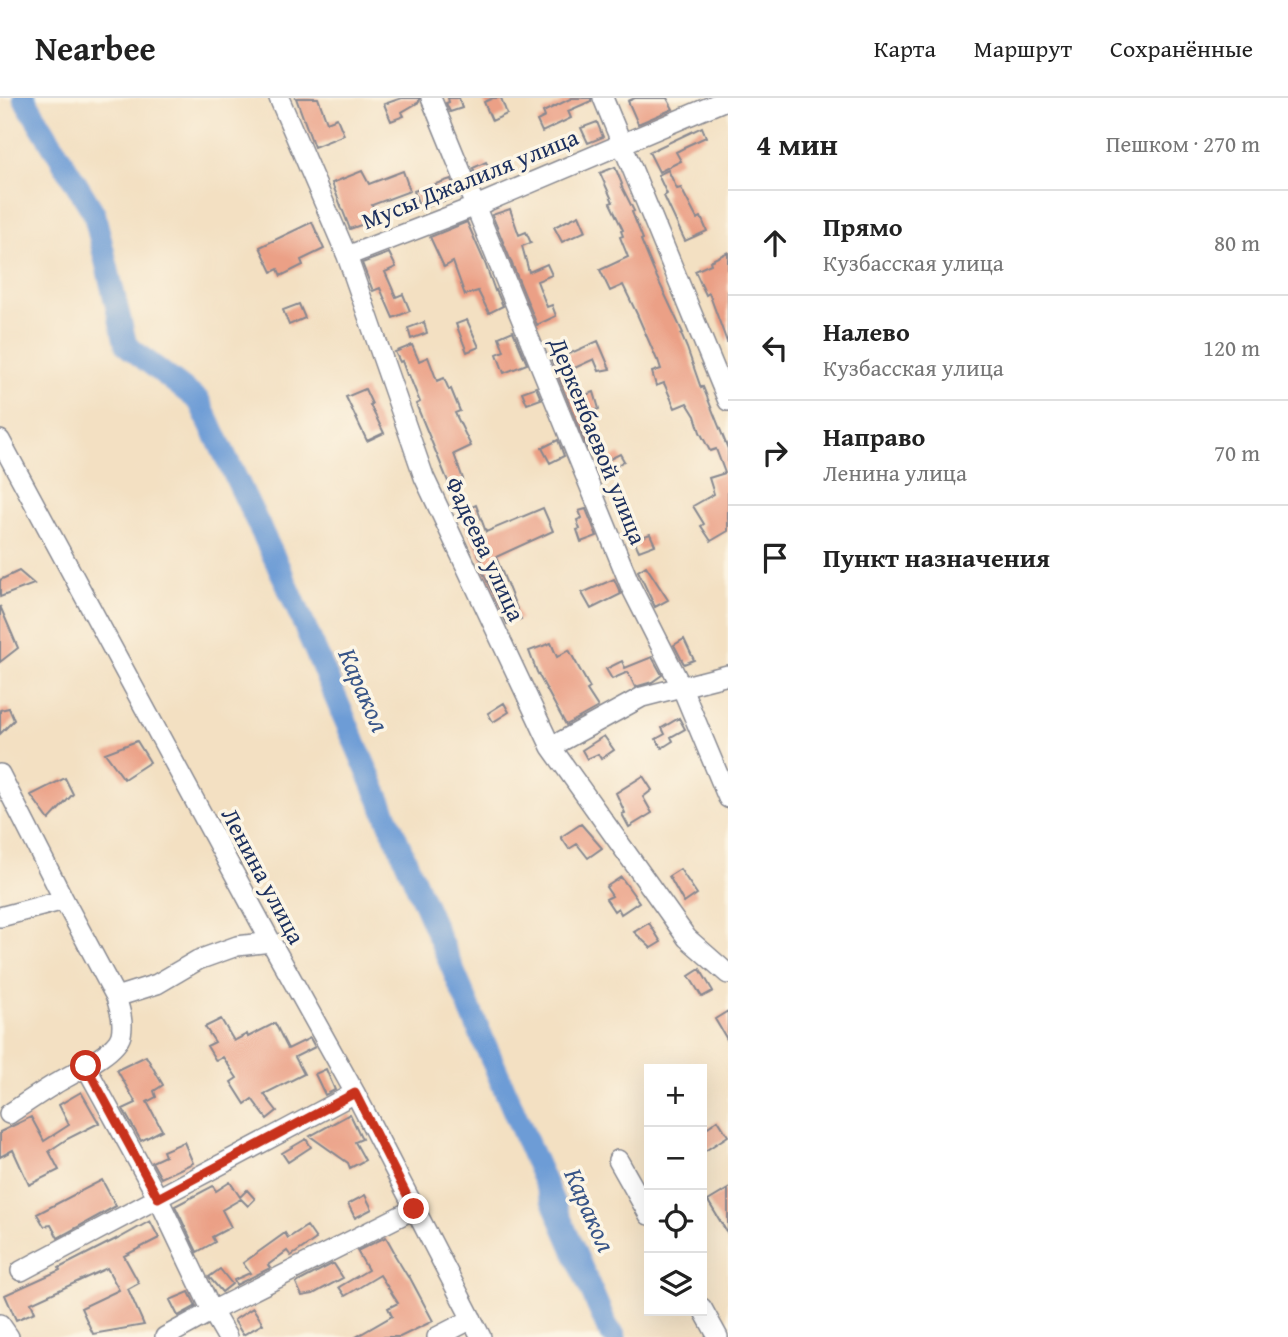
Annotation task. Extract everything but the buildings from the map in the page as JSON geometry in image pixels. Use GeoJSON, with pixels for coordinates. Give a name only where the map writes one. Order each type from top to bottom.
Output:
{"type":"FeatureCollection","features":[{"type":"Feature","properties":{"kind":"street","name":"Фадеева улица"},"geometry":{"type":"LineString","coordinates":[[279,98],[347,256],[424,477],[551,747],[687,938],[728,974]]}},
{"type":"Feature","properties":{"kind":"street","name":"Деркенбаевой улица"},"geometry":{"type":"LineString","coordinates":[[431,98],[631,587],[682,688],[728,798]]}},
{"type":"Feature","properties":{"kind":"street"},"geometry":{"type":"LineString","coordinates":[[603,98],[728,401]]}},
{"type":"Feature","properties":{"kind":"street","name":"Мусы Джалиля улица"},"geometry":{"type":"LineString","coordinates":[[347,256],[476,206],[728,99]]}},
{"type":"Feature","properties":{"kind":"street","name":"Ленина улица"},"geometry":{"type":"LineString","coordinates":[[0,441],[355,1093],[481,1337]]}},
{"type":"Feature","properties":{"kind":"street"},"geometry":{"type":"LineString","coordinates":[[551,747],[642,697],[728,675]]}},
{"type":"Feature","properties":{"kind":"street"},"geometry":{"type":"LineString","coordinates":[[0,774],[117,997],[122,1016],[121,1038],[108,1051],[9,1114]]}},
{"type":"Feature","properties":{"kind":"street"},"geometry":{"type":"LineString","coordinates":[[0,917],[64,900]]}},
{"type":"Feature","properties":{"kind":"street"},"geometry":{"type":"LineString","coordinates":[[117,997],[157,984],[198,960],[237,946],[271,942]]}},
{"type":"Feature","properties":{"kind":"street"},"geometry":{"type":"LineString","coordinates":[[86,1066],[158,1198],[227,1337]]}},
{"type":"Feature","properties":{"kind":"street"},"geometry":{"type":"LineString","coordinates":[[21,1270],[355,1093]]}},
{"type":"Feature","properties":{"kind":"street"},"geometry":{"type":"LineString","coordinates":[[618,1160],[644,1206]]}},
{"type":"Feature","properties":{"kind":"street"},"geometry":{"type":"LineString","coordinates":[[164,1337],[414,1209]]}},
{"type":"Feature","properties":{"kind":"street"},"geometry":{"type":"LineString","coordinates":[[706,1316],[718,1337]]}},
{"type":"Feature","properties":{"kind":"street"},"geometry":{"type":"LineString","coordinates":[[437,1337],[472,1319]]}},
{"type":"Feature","properties":{"kind":"street"},"geometry":{"type":"LineString","coordinates":[[0,1324],[9,1337]]}},
{"type":"Feature","properties":{"kind":"waterway","name":"Каракол"},"geometry":{"type":"LineString","coordinates":[[24,98],[94,213],[126,345],[199,401],[284,578],[607,1327],[615,1337]]}},
{"type":"Feature","properties":{"kind":"route"},"geometry":{"type":"LineString","coordinates":[[86,1066],[158,1198],[355,1093],[414,1209]]}}]}
